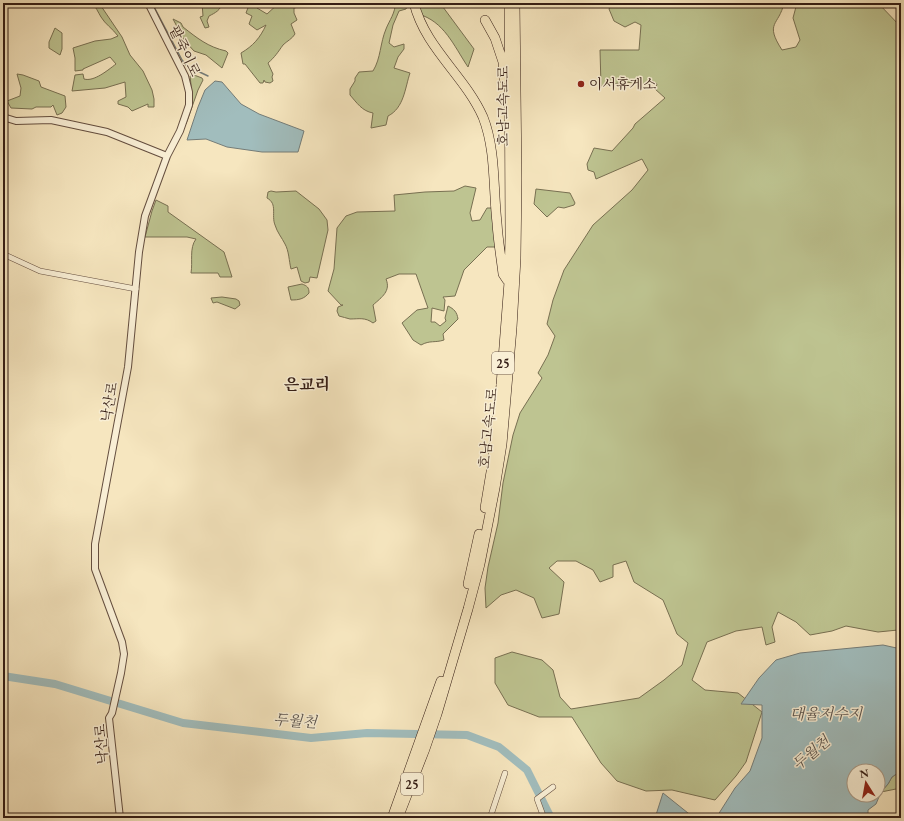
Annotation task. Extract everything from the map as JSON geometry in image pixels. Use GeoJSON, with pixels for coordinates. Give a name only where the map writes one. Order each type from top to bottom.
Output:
{"type":"FeatureCollection","features":[{"type":"Feature","properties":{"kind":"highway"},"geometry":{"type":"LineString","coordinates":[[414,3],[420,23],[430,40],[474,100],[485,123],[492,156],[503,274],[508,282]]}},
{"type":"Feature","properties":{"kind":"highway","name":"호남고속도로"},"geometry":{"type":"LineString","coordinates":[[433,715],[462,609],[484,513],[491,472],[499,400],[510,237],[509,3]]}},
{"type":"Feature","properties":{"kind":"highway","name":"호남고속도로"},"geometry":{"type":"LineString","coordinates":[[398,818],[468,609],[480,564],[502,444],[512,328],[516,258],[515,3]]}},
{"type":"Feature","properties":{"kind":"highway"},"geometry":{"type":"LineString","coordinates":[[516,41],[519,3]]}},
{"type":"Feature","properties":{"kind":"highway"},"geometry":{"type":"LineString","coordinates":[[485,20],[495,38],[503,62],[505,106],[509,125]]}},
{"type":"Feature","properties":{"kind":"highway","name":"호남고속도로"},"geometry":{"type":"LineString","coordinates":[[392,818],[421,750]]}},
{"type":"Feature","properties":{"kind":"street","name":"팥죽이로"},"geometry":{"type":"LineString","coordinates":[[148,3],[186,76],[189,92],[188,105],[180,132],[167,156]]}},
{"type":"Feature","properties":{"kind":"street"},"geometry":{"type":"LineString","coordinates":[[5,120],[16,122],[52,120],[106,132],[167,156]]}},
{"type":"Feature","properties":{"kind":"street","name":"낙산로"},"geometry":{"type":"LineString","coordinates":[[120,818],[109,718],[112,713],[124,654],[122,642],[95,568],[95,544],[128,367],[139,252],[145,216],[167,156]]}},
{"type":"Feature","properties":{"kind":"street"},"geometry":{"type":"LineString","coordinates":[[3,254],[40,271],[136,289]]}},
{"type":"Feature","properties":{"kind":"street"},"geometry":{"type":"LineString","coordinates":[[490,818],[505,773]]}},
{"type":"Feature","properties":{"kind":"street"},"geometry":{"type":"LineString","coordinates":[[544,818],[537,799],[553,787]]}},
{"type":"Feature","properties":{"kind":"green space"},"geometry":{"type":"Polygon","coordinates":[[[92,3],[99,3],[122,37],[130,55],[143,71],[152,90],[154,107],[148,107],[148,104],[132,111],[128,107],[118,104],[118,101],[126,97],[125,82],[105,88],[72,91],[75,75],[83,74],[84,79],[92,79],[101,75],[116,64],[110,57],[83,70],[75,71],[73,48],[118,36],[103,20],[92,3]]]}},
{"type":"Feature","properties":{"kind":"green space"},"geometry":{"type":"Polygon","coordinates":[[[202,3],[222,3],[219,9],[209,16],[207,21],[209,27],[205,28],[200,17],[203,16],[202,3]]]}},
{"type":"Feature","properties":{"kind":"green space"},"geometry":{"type":"Polygon","coordinates":[[[255,3],[257,8],[267,14],[279,3],[304,3],[303,6],[294,8],[294,13],[297,20],[291,24],[295,34],[283,45],[275,57],[268,63],[273,74],[273,81],[270,83],[265,82],[264,80],[263,83],[260,83],[245,64],[243,64],[241,53],[256,41],[266,25],[257,30],[249,24],[252,16],[246,13],[249,5],[255,3]]]}},
{"type":"Feature","properties":{"kind":"green space"},"geometry":{"type":"Polygon","coordinates":[[[395,3],[409,3],[406,9],[399,11],[393,25],[389,43],[394,47],[404,44],[404,49],[398,57],[394,68],[410,73],[401,103],[388,116],[386,125],[371,128],[373,113],[363,109],[357,104],[350,95],[350,89],[359,72],[373,71],[376,66],[384,34],[392,16],[395,3]]]}},
{"type":"Feature","properties":{"kind":"green space"},"geometry":{"type":"Polygon","coordinates":[[[415,3],[440,3],[474,49],[468,67],[448,35],[435,22],[418,14],[415,3]]]}},
{"type":"Feature","properties":{"kind":"green space"},"geometry":{"type":"Polygon","coordinates":[[[612,3],[784,3],[773,29],[782,50],[796,47],[800,40],[793,18],[797,3],[878,3],[901,27],[901,627],[898,630],[878,632],[846,626],[832,631],[810,635],[796,622],[778,612],[772,627],[775,642],[766,645],[762,627],[736,631],[707,642],[692,680],[705,690],[738,693],[762,712],[746,762],[715,800],[672,790],[646,791],[617,781],[601,763],[572,717],[539,717],[508,705],[495,683],[495,658],[512,652],[542,660],[553,670],[560,697],[571,709],[639,698],[682,665],[688,643],[677,634],[663,600],[634,582],[626,561],[613,565],[613,577],[600,582],[593,570],[576,561],[557,561],[549,568],[564,582],[559,614],[542,618],[534,598],[516,590],[501,595],[486,608],[485,588],[488,567],[498,523],[503,483],[513,435],[520,413],[542,378],[538,373],[548,355],[555,336],[547,324],[553,300],[564,270],[593,225],[632,190],[648,170],[642,159],[596,179],[594,172],[588,170],[587,164],[594,148],[612,151],[635,124],[665,98],[655,89],[657,84],[649,79],[645,84],[625,82],[601,86],[600,50],[639,50],[641,25],[635,22],[625,27],[614,21],[609,9],[612,3]]]}},
{"type":"Feature","properties":{"kind":"green space"},"geometry":{"type":"Polygon","coordinates":[[[173,19],[181,23],[183,27],[203,42],[228,53],[222,68],[206,55],[194,51],[184,40],[173,19]]]}},
{"type":"Feature","properties":{"kind":"green space"},"geometry":{"type":"Polygon","coordinates":[[[55,28],[62,33],[62,49],[60,55],[49,48],[49,42],[55,28]]]}},
{"type":"Feature","properties":{"kind":"green space"},"geometry":{"type":"Polygon","coordinates":[[[17,74],[39,81],[41,87],[65,96],[66,107],[62,113],[57,115],[53,105],[51,107],[36,107],[32,109],[11,108],[7,101],[20,96],[21,88],[17,74]]]}},
{"type":"Feature","properties":{"kind":"green space"},"geometry":{"type":"Polygon","coordinates":[[[194,75],[202,78],[203,80],[184,126],[191,102],[190,76],[194,75]]]}},
{"type":"Feature","properties":{"kind":"green space"},"geometry":{"type":"Polygon","coordinates":[[[465,186],[476,188],[470,213],[472,221],[480,220],[487,208],[497,208],[499,247],[487,247],[464,270],[455,296],[443,297],[445,300],[444,311],[432,308],[431,322],[435,322],[440,326],[446,321],[445,318],[448,306],[457,314],[458,319],[443,334],[444,340],[421,345],[413,340],[402,323],[417,310],[428,308],[416,274],[399,274],[386,279],[387,287],[385,294],[373,305],[376,321],[373,323],[365,319],[350,319],[339,316],[337,311],[338,307],[343,305],[341,305],[328,291],[334,269],[337,228],[346,216],[357,212],[395,211],[394,195],[454,191],[465,186]]]}},
{"type":"Feature","properties":{"kind":"green space"},"geometry":{"type":"Polygon","coordinates":[[[536,189],[570,193],[575,203],[574,205],[564,208],[558,207],[547,217],[534,204],[536,189]]]}},
{"type":"Feature","properties":{"kind":"green space"},"geometry":{"type":"Polygon","coordinates":[[[296,191],[319,209],[327,220],[328,230],[317,278],[310,277],[309,282],[305,283],[301,281],[297,267],[291,269],[286,247],[275,225],[272,203],[267,198],[268,192],[296,191]]]}},
{"type":"Feature","properties":{"kind":"green space"},"geometry":{"type":"Polygon","coordinates":[[[156,200],[168,206],[168,212],[224,252],[232,277],[220,277],[218,273],[191,273],[192,251],[196,239],[187,237],[145,237],[156,200]]]}},
{"type":"Feature","properties":{"kind":"green space"},"geometry":{"type":"Polygon","coordinates":[[[302,284],[309,289],[309,293],[301,299],[291,300],[288,287],[302,284]]]}},
{"type":"Feature","properties":{"kind":"green space"},"geometry":{"type":"Polygon","coordinates":[[[222,297],[236,299],[239,301],[240,305],[235,309],[217,302],[213,303],[211,298],[222,297]]]}},
{"type":"Feature","properties":{"kind":"green space"},"geometry":{"type":"Polygon","coordinates":[[[901,771],[901,788],[886,791],[886,786],[892,777],[901,771]]]}},
{"type":"Feature","properties":{"kind":"water"},"geometry":{"type":"Polygon","coordinates":[[[215,81],[222,82],[241,104],[259,114],[304,131],[298,152],[262,152],[227,147],[206,139],[187,140],[205,90],[215,81]]]}},
{"type":"Feature","properties":{"kind":"water","name":"대율저수지"},"geometry":{"type":"Polygon","coordinates":[[[883,645],[901,649],[901,771],[892,777],[886,786],[886,763],[846,763],[846,803],[876,803],[868,810],[868,813],[863,818],[716,818],[735,788],[750,771],[762,738],[762,705],[741,704],[759,678],[776,660],[800,653],[883,645]]]}},
{"type":"Feature","properties":{"kind":"water"},"geometry":{"type":"Polygon","coordinates":[[[663,793],[693,817],[703,818],[655,818],[663,793]]]}},
{"type":"Feature","properties":{"kind":"waterway"},"geometry":{"type":"LineString","coordinates":[[152,3],[182,60],[187,66],[208,76]]}},
{"type":"Feature","properties":{"kind":"waterway","name":"두월천"},"geometry":{"type":"LineString","coordinates":[[3,676],[55,684],[183,723],[311,738],[367,733],[467,735],[499,747],[527,770],[551,818]]}},
{"type":"Feature","properties":{"kind":"place","name":"이서휴게소"},"geometry":{"type":"Point","coordinates":[581,84]}},
{"type":"Feature","properties":{"kind":"district","name":"은교리"},"geometry":{"type":"Point","coordinates":[307,384]}}]}
